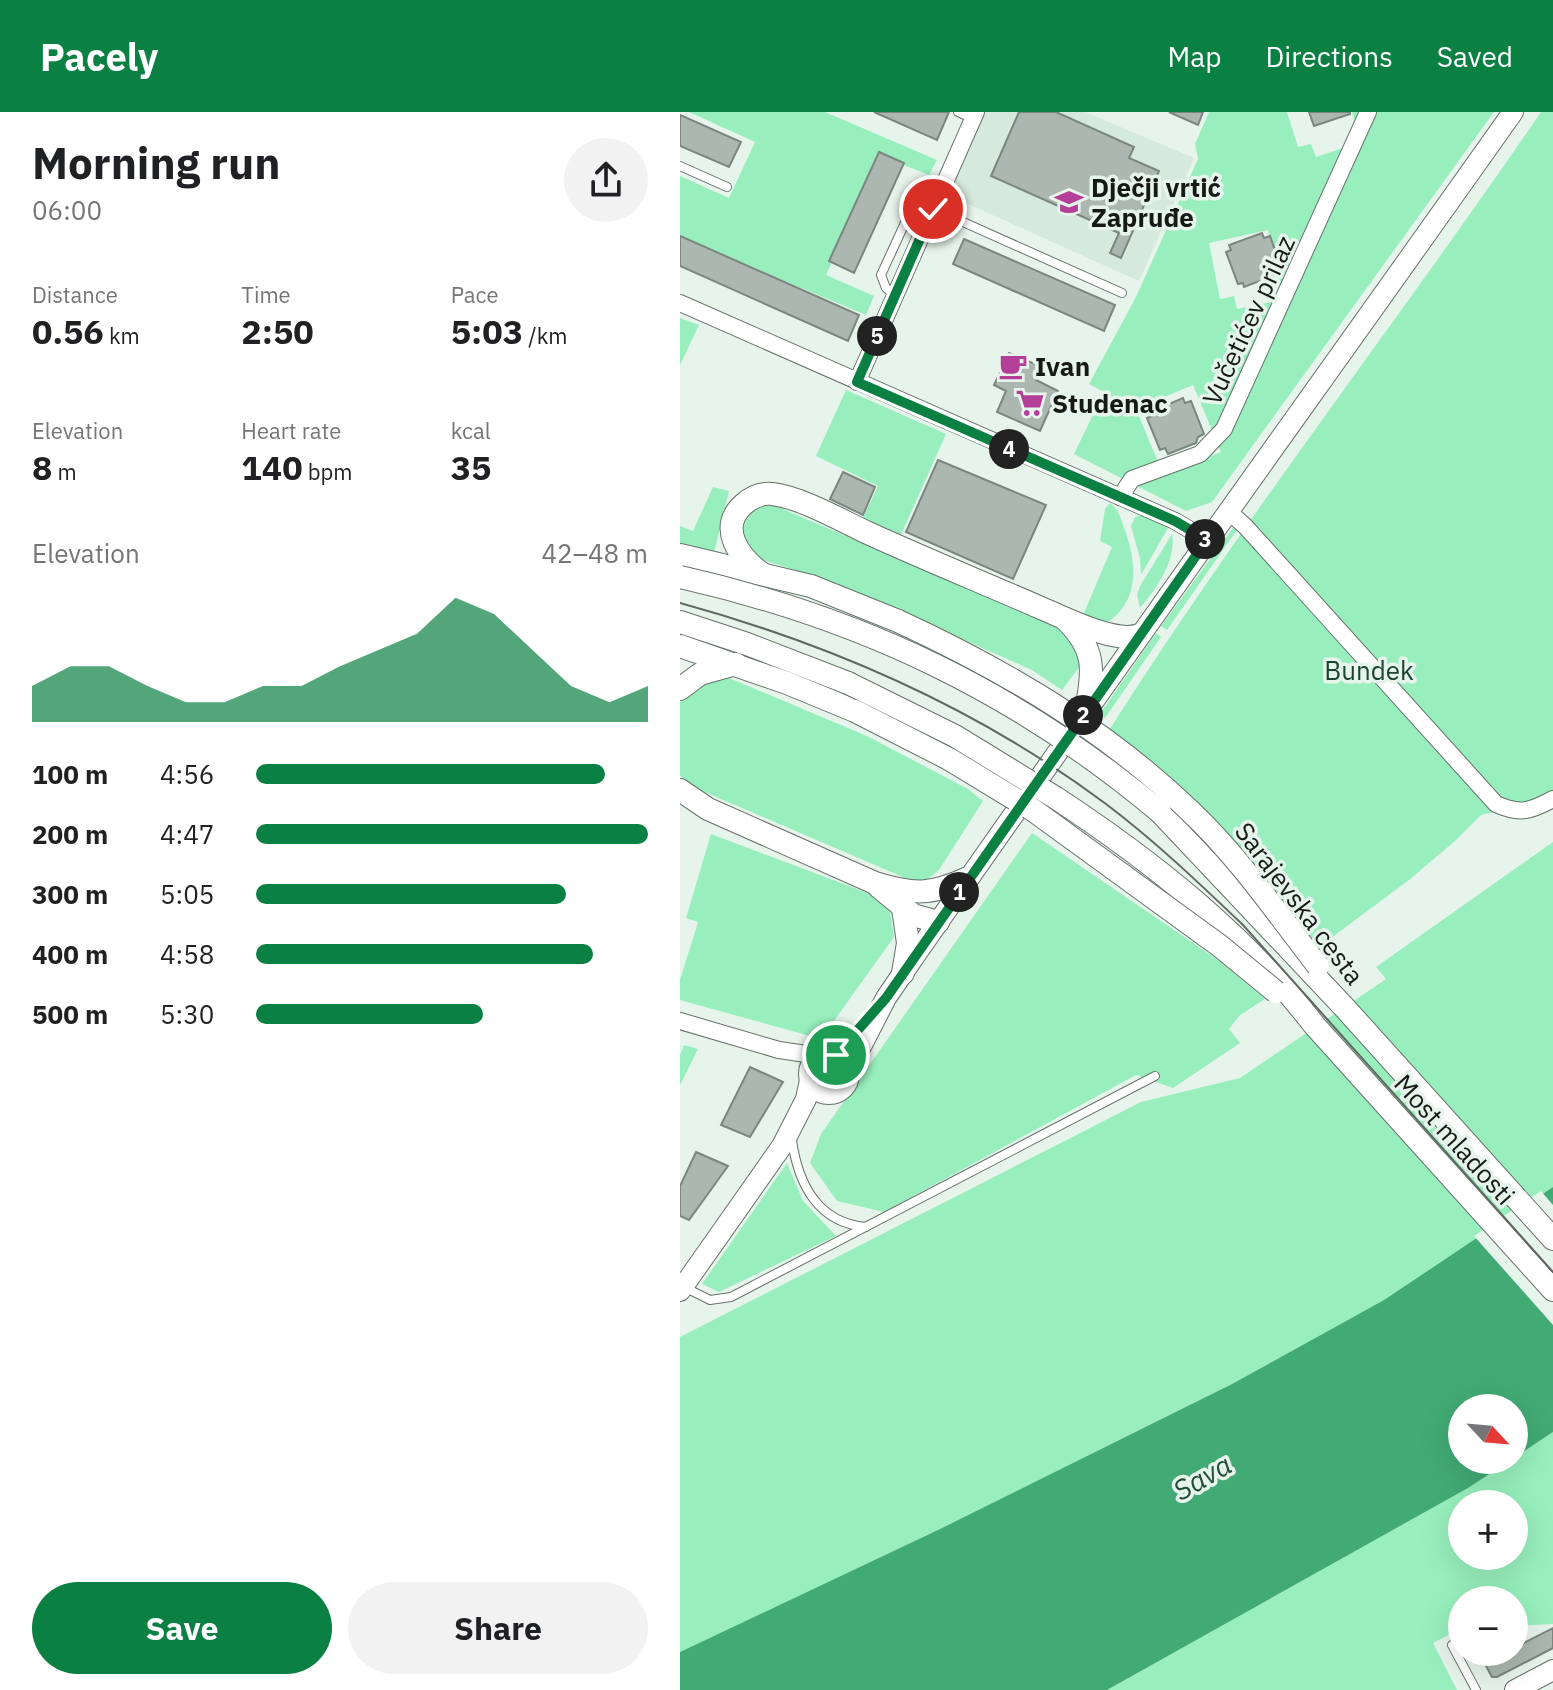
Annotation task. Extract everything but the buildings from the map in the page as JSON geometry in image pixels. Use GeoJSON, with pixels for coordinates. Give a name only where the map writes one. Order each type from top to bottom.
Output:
{"type":"FeatureCollection","features":[{"type":"Feature","properties":{"kind":"main road"},"geometry":{"type":"LineString","coordinates":[[761,573],[735,548],[732,524],[742,505],[752,498],[770,494],[832,516],[1064,618],[1118,638],[1139,635]]}},
{"type":"Feature","properties":{"kind":"main road","name":"Sarajevska cesta"},"geometry":{"type":"LineString","coordinates":[[680,555],[811,586],[898,621],[969,655],[1032,691],[1103,739],[1190,810],[1231,855],[1344,1007]]}},
{"type":"Feature","properties":{"kind":"main road","name":"Sarajevska cesta"},"geometry":{"type":"LineString","coordinates":[[680,577],[759,596],[888,642],[978,685],[1053,730],[1160,812],[1313,968]]}},
{"type":"Feature","properties":{"kind":"main road"},"geometry":{"type":"LineString","coordinates":[[1064,618],[1083,639],[1091,659],[1091,688],[1086,710]]}},
{"type":"Feature","properties":{"kind":"main road"},"geometry":{"type":"LineString","coordinates":[[680,622],[848,683],[990,756],[1125,845],[1216,920],[1280,990]]}},
{"type":"Feature","properties":{"kind":"main road"},"geometry":{"type":"LineString","coordinates":[[680,646],[736,664],[855,711],[949,759],[1033,810],[1280,990]]}},
{"type":"Feature","properties":{"kind":"main road"},"geometry":{"type":"LineString","coordinates":[[680,689],[700,674],[736,664]]}},
{"type":"Feature","properties":{"kind":"main road"},"geometry":{"type":"LineString","coordinates":[[680,790],[708,809],[875,883],[906,900],[922,919],[938,922]]}},
{"type":"Feature","properties":{"kind":"main road"},"geometry":{"type":"LineString","coordinates":[[906,900],[968,878]]}},
{"type":"Feature","properties":{"kind":"main road"},"geometry":{"type":"LineString","coordinates":[[903,973],[908,943],[906,900]]}},
{"type":"Feature","properties":{"kind":"main road","name":"Most mladosti"},"geometry":{"type":"LineString","coordinates":[[1280,990],[1553,1290]]}},
{"type":"Feature","properties":{"kind":"main road","name":"Most mladosti"},"geometry":{"type":"LineString","coordinates":[[1344,1007],[1553,1239]]}},
{"type":"Feature","properties":{"kind":"street","name":"Vučetićev prilaz"},"geometry":{"type":"LineString","coordinates":[[1120,497],[1132,479],[1200,454],[1224,429],[1368,112]]}},
{"type":"Feature","properties":{"kind":"street"},"geometry":{"type":"LineString","coordinates":[[682,1288],[786,1140],[847,1083],[849,1070],[886,998],[968,878],[1513,112]]}},
{"type":"Feature","properties":{"kind":"street"},"geometry":{"type":"LineString","coordinates":[[857,382],[945,181],[965,113]]}},
{"type":"Feature","properties":{"kind":"street"},"geometry":{"type":"LineString","coordinates":[[680,303],[1175,521],[1207,540]]}},
{"type":"Feature","properties":{"kind":"street"},"geometry":{"type":"LineString","coordinates":[[1228,511],[1245,526],[1496,804],[1513,812],[1536,808],[1553,799]]}},
{"type":"Feature","properties":{"kind":"street"},"geometry":{"type":"LineString","coordinates":[[786,1140],[806,1099],[814,1061],[848,1041],[886,998]]}},
{"type":"Feature","properties":{"kind":"street"},"geometry":{"type":"LineString","coordinates":[[680,1021],[779,1050],[842,1058],[849,1070]]}},
{"type":"Feature","properties":{"kind":"street"},"geometry":{"type":"LineString","coordinates":[[779,1050],[803,1066],[818,1090],[831,1094],[837,1092]]}},
{"type":"Feature","properties":{"kind":"street"},"geometry":{"type":"LineString","coordinates":[[1515,1690],[1553,1670]]}},
{"type":"Feature","properties":{"kind":"lane"},"geometry":{"type":"LineString","coordinates":[[680,166],[727,187]]}},
{"type":"Feature","properties":{"kind":"lane"},"geometry":{"type":"LineString","coordinates":[[895,295],[886,288],[881,275],[921,188],[945,181]]}},
{"type":"Feature","properties":{"kind":"lane"},"geometry":{"type":"LineString","coordinates":[[933,209],[1122,293]]}},
{"type":"Feature","properties":{"kind":"lane"},"geometry":{"type":"LineString","coordinates":[[682,1288],[710,1300],[731,1297],[1155,1076]]}},
{"type":"Feature","properties":{"kind":"lane"},"geometry":{"type":"LineString","coordinates":[[786,1140],[820,1208],[848,1225],[867,1227]]}},
{"type":"Feature","properties":{"kind":"lane"},"geometry":{"type":"LineString","coordinates":[[1463,1666],[1476,1690]]}},
{"type":"Feature","properties":{"kind":"shaded area","name":"Dječji vrtić Zapruđe"},"geometry":{"type":"Polygon","coordinates":[[[982,112],[1085,112],[1194,158],[1139,281],[946,194],[982,112]]]}},
{"type":"Feature","properties":{"kind":"green space"},"geometry":{"type":"Polygon","coordinates":[[[689,112],[825,112],[937,160],[929,175],[881,156],[826,275],[874,296],[866,315],[680,237],[680,176],[729,198],[755,142],[689,112]]]}},
{"type":"Feature","properties":{"kind":"green space"},"geometry":{"type":"Polygon","coordinates":[[[1209,112],[1287,112],[1298,147],[1311,144],[1316,157],[1361,142],[1352,112],[1494,112],[1212,502],[1186,511],[1074,454],[1104,392],[1089,384],[1136,297],[1198,159],[1195,144],[1209,112]],[[1268,230],[1209,243],[1220,299],[1234,296],[1237,309],[1282,300],[1268,230]],[[1193,385],[1136,409],[1158,462],[1176,470],[1221,452],[1193,385]]]}},
{"type":"Feature","properties":{"kind":"green space","name":"Bundek"},"geometry":{"type":"Polygon","coordinates":[[[1541,112],[1553,112],[1553,793],[1535,802],[1481,815],[1409,880],[1319,947],[1262,882],[1108,732],[1267,497],[1541,112]]]}},
{"type":"Feature","properties":{"kind":"green space"},"geometry":{"type":"Polygon","coordinates":[[[680,318],[699,325],[680,365],[680,318]]]}},
{"type":"Feature","properties":{"kind":"green space"},"geometry":{"type":"Polygon","coordinates":[[[846,390],[946,434],[901,535],[863,518],[878,486],[816,456],[846,390]]]}},
{"type":"Feature","properties":{"kind":"green space"},"geometry":{"type":"Polygon","coordinates":[[[713,487],[729,491],[714,553],[680,543],[680,526],[693,531],[713,487]]]}},
{"type":"Feature","properties":{"kind":"green space"},"geometry":{"type":"Polygon","coordinates":[[[1110,503],[1118,513],[1127,538],[1133,577],[1127,602],[1119,613],[1108,622],[1093,621],[1084,613],[1112,547],[1100,541],[1105,509],[1110,503]]]}},
{"type":"Feature","properties":{"kind":"green space"},"geometry":{"type":"Polygon","coordinates":[[[760,506],[776,506],[1067,631],[1083,662],[1062,690],[1032,670],[827,580],[753,557],[743,530],[748,518],[760,506]]]}},
{"type":"Feature","properties":{"kind":"green space"},"geometry":{"type":"Polygon","coordinates":[[[1143,515],[1168,528],[1141,575],[1140,558],[1131,526],[1135,517],[1143,515]]]}},
{"type":"Feature","properties":{"kind":"green space"},"geometry":{"type":"Polygon","coordinates":[[[1233,528],[1237,530],[1167,630],[1161,626],[1233,528]]]}},
{"type":"Feature","properties":{"kind":"green space"},"geometry":{"type":"Polygon","coordinates":[[[1172,534],[1168,564],[1140,608],[1137,595],[1140,586],[1172,534]]]}},
{"type":"Feature","properties":{"kind":"green space"},"geometry":{"type":"Polygon","coordinates":[[[1156,633],[1161,637],[1105,718],[1100,714],[1156,633]]]}},
{"type":"Feature","properties":{"kind":"green space"},"geometry":{"type":"Polygon","coordinates":[[[722,675],[867,736],[968,789],[983,801],[939,870],[923,883],[912,881],[691,786],[680,776],[680,702],[696,684],[722,675]]]}},
{"type":"Feature","properties":{"kind":"green space"},"geometry":{"type":"Polygon","coordinates":[[[1032,833],[1218,960],[1265,999],[1240,1015],[1229,1029],[1240,1043],[1173,1088],[1136,1075],[884,1212],[837,1201],[810,1163],[821,1134],[1032,833]]]}},
{"type":"Feature","properties":{"kind":"green space"},"geometry":{"type":"Polygon","coordinates":[[[711,834],[873,895],[890,912],[894,937],[821,1039],[680,1000],[680,980],[698,922],[686,918],[711,834]]]}},
{"type":"Feature","properties":{"kind":"green space"},"geometry":{"type":"Polygon","coordinates":[[[1553,842],[1553,1187],[1384,1300],[1232,1384],[940,1529],[680,1652],[680,1337],[1141,1102],[1240,1078],[1386,979],[1376,967],[1553,842]]]}},
{"type":"Feature","properties":{"kind":"green space"},"geometry":{"type":"Polygon","coordinates":[[[684,1045],[698,1049],[680,1085],[680,1055],[684,1045]]]}},
{"type":"Feature","properties":{"kind":"green space"},"geometry":{"type":"Polygon","coordinates":[[[787,1163],[803,1201],[836,1236],[719,1292],[702,1284],[787,1163]]]}},
{"type":"Feature","properties":{"kind":"green space"},"geometry":{"type":"Polygon","coordinates":[[[1553,1432],[1553,1624],[1528,1625],[1528,1586],[1448,1586],[1448,1635],[1433,1643],[1457,1690],[1107,1690],[1448,1499],[1448,1570],[1528,1570],[1528,1490],[1464,1490],[1489,1474],[1528,1474],[1528,1448],[1553,1432]]]}},
{"type":"Feature","properties":{"kind":"water","name":"Sava"},"geometry":{"type":"Polygon","coordinates":[[[1553,1187],[1553,1432],[1528,1449],[1528,1394],[1448,1394],[1448,1474],[1490,1474],[1464,1490],[1448,1490],[1448,1499],[1107,1690],[680,1690],[680,1652],[940,1529],[1232,1384],[1384,1300],[1553,1187]]]}},
{"type":"Feature","properties":{"kind":"pier"},"geometry":{"type":"Polygon","coordinates":[[[1541,1191],[1553,1205],[1553,1325],[1474,1236],[1541,1191]]]}},
{"type":"Feature","properties":{"kind":"tram line"},"geometry":{"type":"LineString","coordinates":[[680,603],[793,639],[903,684],[1007,738],[1106,804],[1159,847],[1243,925],[1553,1272]]}},
{"type":"Feature","properties":{"kind":"place","name":"Dječji vrtić Zapruđe"},"geometry":{"type":"Point","coordinates":[1069,202]}},
{"type":"Feature","properties":{"kind":"place","name":"Ivan"},"geometry":{"type":"Point","coordinates":[1013,366]}},
{"type":"Feature","properties":{"kind":"place","name":"Studenac"},"geometry":{"type":"Point","coordinates":[1030,403]}},
{"type":"Feature","properties":{"kind":"route"},"geometry":{"type":"LineString","coordinates":[[836,1055],[829,1054],[848,1041],[886,998],[1207,540],[1175,521],[857,382],[933,209]]}}]}
